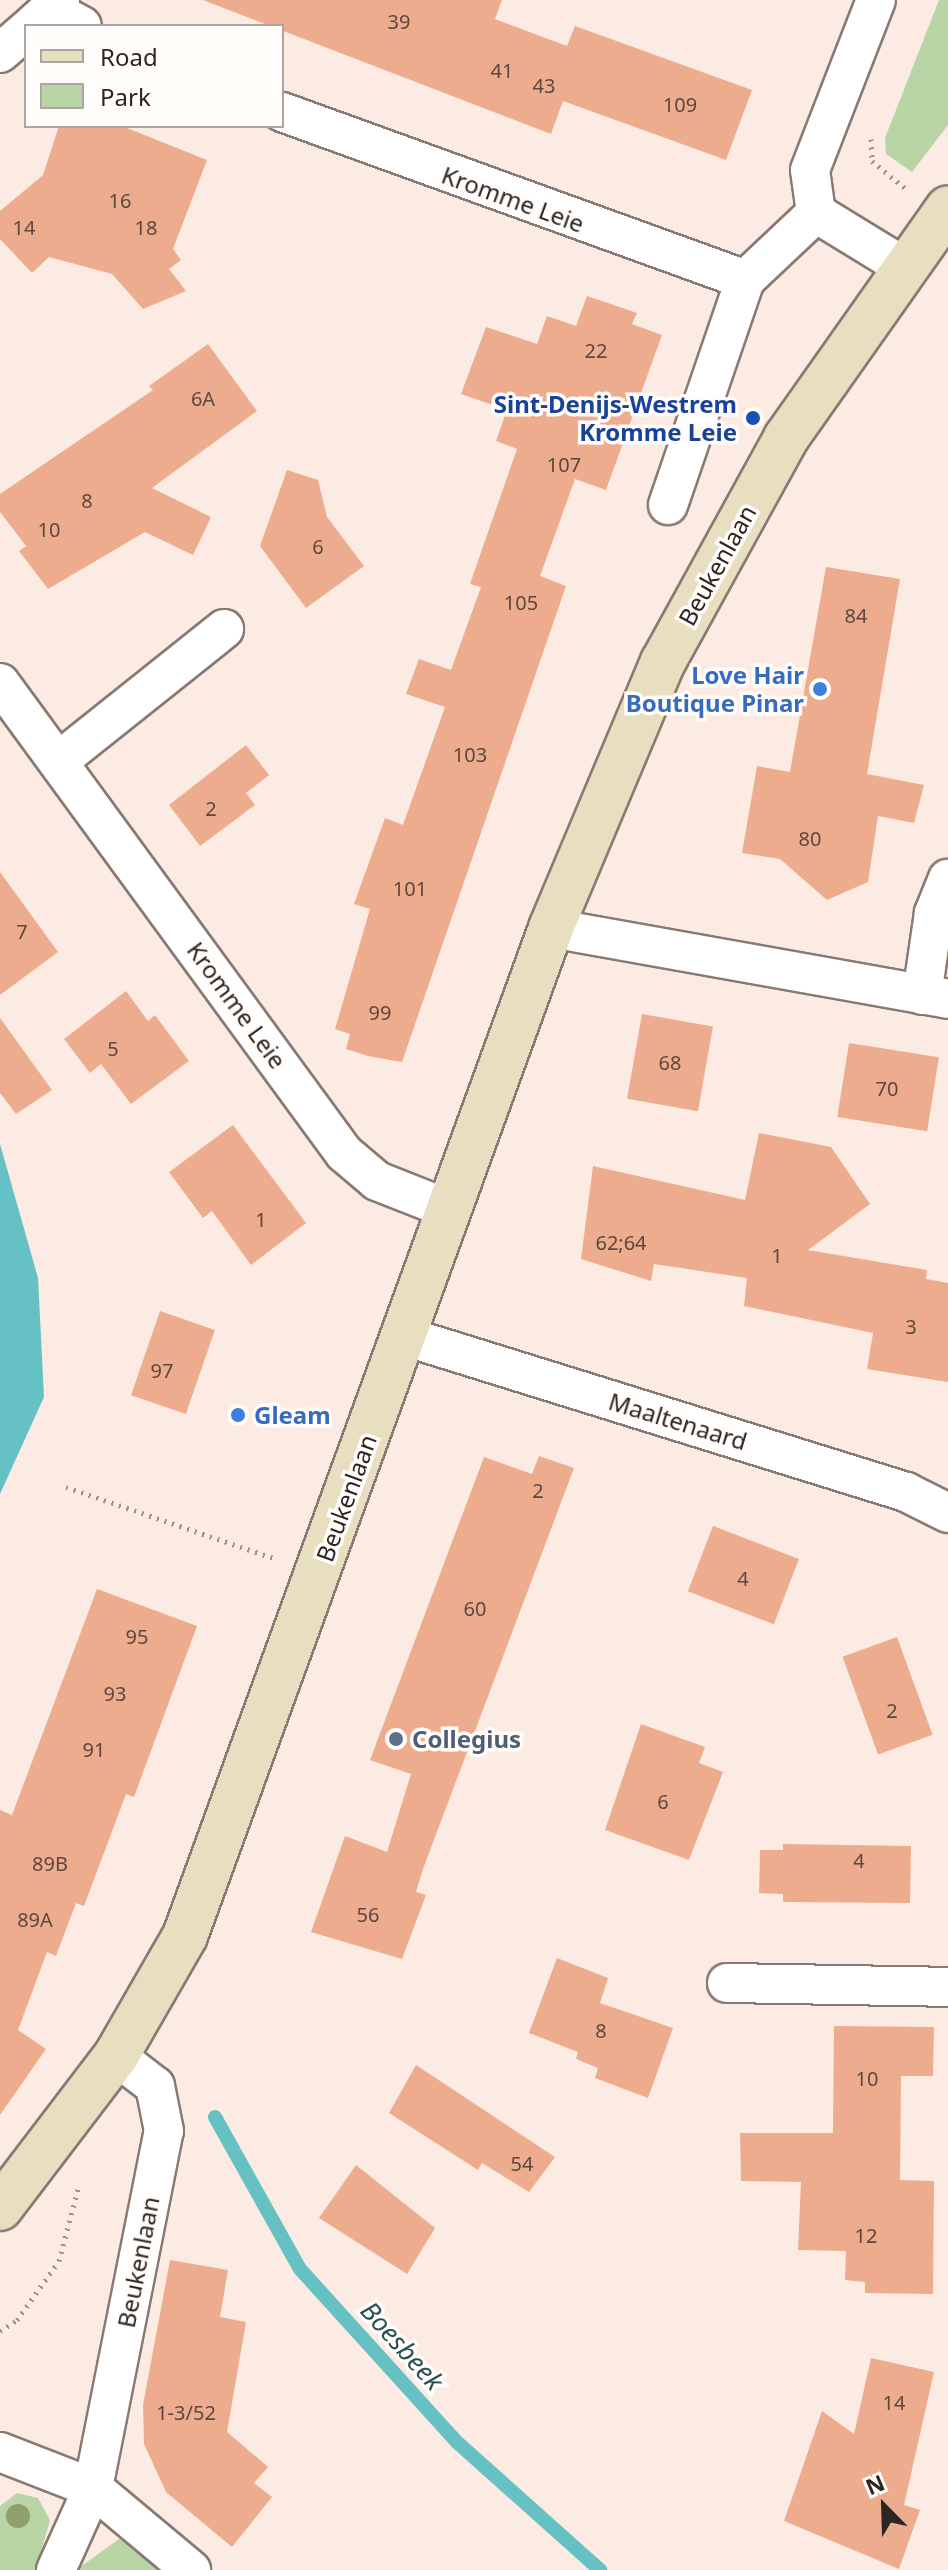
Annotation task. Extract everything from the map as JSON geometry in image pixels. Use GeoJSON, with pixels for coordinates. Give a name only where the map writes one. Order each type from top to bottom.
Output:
{"type":"FeatureCollection","features":[{"type":"Feature","properties":{"kind":"street"},"geometry":{"type":"LineString","coordinates":[[816,213],[810,170],[876,0]]}},
{"type":"Feature","properties":{"kind":"street"},"geometry":{"type":"LineString","coordinates":[[0,53],[24,36]]}},
{"type":"Feature","properties":{"kind":"street","name":"Kromme Leie"},"geometry":{"type":"LineString","coordinates":[[284,113],[745,280]]}},
{"type":"Feature","properties":{"kind":"street"},"geometry":{"type":"LineString","coordinates":[[816,213],[904,267]]}},
{"type":"Feature","properties":{"kind":"street"},"geometry":{"type":"LineString","coordinates":[[668,505],[745,280],[816,213]]}},
{"type":"Feature","properties":{"kind":"street","name":"Beukenlaan"},"geometry":{"type":"LineString","coordinates":[[0,2208],[116,2056],[185,1936],[319,1574],[551,928],[663,662],[786,438],[944,213]]}},
{"type":"Feature","properties":{"kind":"street"},"geometry":{"type":"LineString","coordinates":[[60,760],[224,629]]}},
{"type":"Feature","properties":{"kind":"street","name":"Kromme Leie"},"geometry":{"type":"LineString","coordinates":[[0,683],[60,760],[344,1153],[377,1181],[448,1209]]}},
{"type":"Feature","properties":{"kind":"street"},"geometry":{"type":"LineString","coordinates":[[551,928],[935,997],[934,913],[948,879]]}},
{"type":"Feature","properties":{"kind":"street","name":"Maaltenaard"},"geometry":{"type":"LineString","coordinates":[[404,1336],[906,1492],[948,1513]]}},
{"type":"Feature","properties":{"kind":"street"},"geometry":{"type":"LineString","coordinates":[[727,1983],[948,1987]]}},
{"type":"Feature","properties":{"kind":"street","name":"Beukenlaan"},"geometry":{"type":"LineString","coordinates":[[56,2570],[93,2488],[164,2131],[155,2086],[116,2056]]}},
{"type":"Feature","properties":{"kind":"street"},"geometry":{"type":"LineString","coordinates":[[0,2452],[93,2488],[191,2570]]}},
{"type":"Feature","properties":{"kind":"path"},"geometry":{"type":"LineString","coordinates":[[876,122],[872,161],[944,213]]}},
{"type":"Feature","properties":{"kind":"path"},"geometry":{"type":"LineString","coordinates":[[66,1487],[319,1574]]}},
{"type":"Feature","properties":{"kind":"path"},"geometry":{"type":"LineString","coordinates":[[0,2331],[17,2320],[59,2261],[80,2180]]}},
{"type":"Feature","properties":{"kind":"green space"},"geometry":{"type":"Polygon","coordinates":[[[939,0],[948,0],[948,125],[912,172],[886,154],[885,138],[939,0]]]}},
{"type":"Feature","properties":{"kind":"green space"},"geometry":{"type":"Polygon","coordinates":[[[17,2493],[38,2498],[50,2520],[36,2570],[0,2570],[0,2506],[17,2493]]]}},
{"type":"Feature","properties":{"kind":"green space"},"geometry":{"type":"Polygon","coordinates":[[[119,2539],[126,2540],[166,2570],[76,2570],[119,2539]]]}},
{"type":"Feature","properties":{"kind":"water"},"geometry":{"type":"Polygon","coordinates":[[[0,1144],[38,1278],[44,1397],[0,1494],[0,1144]]]}},
{"type":"Feature","properties":{"kind":"building"},"geometry":{"type":"Polygon","coordinates":[[[203,0],[502,0],[495,19],[567,46],[575,26],[752,90],[726,160],[563,101],[551,134],[284,31],[284,24],[265,24],[203,0]]]}},
{"type":"Feature","properties":{"kind":"building"},"geometry":{"type":"Polygon","coordinates":[[[58,128],[127,128],[207,160],[173,249],[181,260],[169,269],[186,291],[143,309],[112,274],[49,257],[32,273],[0,239],[0,211],[43,175],[58,128]]]}},
{"type":"Feature","properties":{"kind":"building"},"geometry":{"type":"Polygon","coordinates":[[[587,296],[637,313],[632,324],[662,335],[606,490],[575,479],[540,576],[566,586],[402,1062],[368,1056],[346,1049],[350,1034],[335,1029],[370,909],[354,904],[385,818],[403,825],[445,707],[406,694],[419,659],[451,670],[481,587],[470,584],[517,449],[496,441],[507,410],[461,394],[486,327],[537,344],[547,316],[576,326],[587,296]]]}},
{"type":"Feature","properties":{"kind":"building"},"geometry":{"type":"Polygon","coordinates":[[[208,344],[257,411],[152,488],[211,517],[193,555],[145,532],[48,589],[19,551],[26,546],[0,512],[0,494],[153,390],[149,386],[208,344]]]}},
{"type":"Feature","properties":{"kind":"building"},"geometry":{"type":"Polygon","coordinates":[[[287,470],[318,480],[327,517],[364,566],[306,608],[260,546],[287,470]]]}},
{"type":"Feature","properties":{"kind":"building"},"geometry":{"type":"Polygon","coordinates":[[[826,567],[900,579],[867,774],[924,785],[914,823],[878,816],[868,882],[827,900],[780,859],[742,853],[757,766],[790,772],[826,567]]]}},
{"type":"Feature","properties":{"kind":"building"},"geometry":{"type":"Polygon","coordinates":[[[246,745],[269,775],[246,793],[255,805],[200,846],[169,805],[246,745]]]}},
{"type":"Feature","properties":{"kind":"building"},"geometry":{"type":"Polygon","coordinates":[[[0,872],[58,952],[0,995],[0,872]]]}},
{"type":"Feature","properties":{"kind":"building"},"geometry":{"type":"Polygon","coordinates":[[[126,991],[148,1021],[155,1015],[189,1061],[131,1104],[101,1064],[90,1073],[64,1039],[126,991]]]}},
{"type":"Feature","properties":{"kind":"building"},"geometry":{"type":"Polygon","coordinates":[[[642,1014],[713,1027],[698,1111],[627,1099],[642,1014]]]}},
{"type":"Feature","properties":{"kind":"building"},"geometry":{"type":"Polygon","coordinates":[[[0,1018],[52,1090],[16,1114],[0,1093],[0,1018]]]}},
{"type":"Feature","properties":{"kind":"building"},"geometry":{"type":"Polygon","coordinates":[[[849,1043],[939,1057],[927,1131],[837,1117],[849,1043]]]}},
{"type":"Feature","properties":{"kind":"building"},"geometry":{"type":"Polygon","coordinates":[[[233,1125],[306,1223],[251,1265],[212,1211],[203,1218],[169,1172],[233,1125]]]}},
{"type":"Feature","properties":{"kind":"building"},"geometry":{"type":"Polygon","coordinates":[[[759,1133],[831,1147],[870,1204],[808,1250],[927,1270],[926,1279],[948,1283],[948,1382],[867,1369],[873,1333],[744,1306],[747,1278],[654,1264],[651,1281],[581,1259],[593,1166],[745,1200],[759,1133]]]}},
{"type":"Feature","properties":{"kind":"building"},"geometry":{"type":"Polygon","coordinates":[[[160,1311],[215,1330],[186,1414],[131,1395],[160,1311]]]}},
{"type":"Feature","properties":{"kind":"building"},"geometry":{"type":"Polygon","coordinates":[[[539,1456],[574,1468],[423,1869],[416,1892],[426,1895],[402,1959],[311,1932],[345,1836],[387,1852],[411,1774],[370,1760],[484,1457],[532,1474],[539,1456]]]}},
{"type":"Feature","properties":{"kind":"building"},"geometry":{"type":"Polygon","coordinates":[[[713,1526],[799,1559],[774,1624],[688,1591],[713,1526]]]}},
{"type":"Feature","properties":{"kind":"building"},"geometry":{"type":"Polygon","coordinates":[[[97,1589],[197,1626],[134,1797],[126,1794],[84,1906],[76,1903],[56,1956],[47,1952],[18,2030],[46,2049],[0,2115],[0,1810],[12,1815],[97,1589]]]}},
{"type":"Feature","properties":{"kind":"building"},"geometry":{"type":"Polygon","coordinates":[[[897,1637],[933,1735],[878,1755],[842,1657],[897,1637]]]}},
{"type":"Feature","properties":{"kind":"building"},"geometry":{"type":"Polygon","coordinates":[[[641,1724],[705,1747],[699,1763],[723,1772],[689,1860],[605,1830],[641,1724]]]}},
{"type":"Feature","properties":{"kind":"building"},"geometry":{"type":"Polygon","coordinates":[[[783,1844],[911,1846],[910,1903],[783,1902],[783,1894],[759,1893],[760,1850],[783,1850],[783,1844]]]}},
{"type":"Feature","properties":{"kind":"building"},"geometry":{"type":"Polygon","coordinates":[[[557,1958],[608,1978],[600,2003],[673,2028],[648,2098],[595,2078],[598,2068],[576,2059],[578,2052],[529,2033],[557,1958]]]}},
{"type":"Feature","properties":{"kind":"building"},"geometry":{"type":"Polygon","coordinates":[[[834,2026],[934,2027],[933,2076],[901,2076],[900,2180],[934,2181],[933,2294],[865,2293],[865,2282],[845,2280],[846,2251],[798,2250],[801,2182],[741,2181],[740,2133],[833,2133],[834,2026]]]}},
{"type":"Feature","properties":{"kind":"building"},"geometry":{"type":"Polygon","coordinates":[[[416,2065],[555,2157],[529,2192],[482,2163],[478,2170],[389,2113],[416,2065]]]}},
{"type":"Feature","properties":{"kind":"building"},"geometry":{"type":"Polygon","coordinates":[[[356,2165],[435,2228],[407,2274],[319,2218],[356,2165]]]}},
{"type":"Feature","properties":{"kind":"building"},"geometry":{"type":"Polygon","coordinates":[[[170,2260],[228,2270],[220,2317],[246,2322],[227,2432],[268,2467],[254,2483],[272,2497],[232,2547],[166,2492],[144,2444],[143,2405],[170,2260]]]}},
{"type":"Feature","properties":{"kind":"building"},"geometry":{"type":"Polygon","coordinates":[[[871,2358],[934,2372],[904,2505],[920,2510],[899,2569],[784,2521],[822,2411],[854,2434],[871,2358]]]}},
{"type":"Feature","properties":{"kind":"waterway","name":"Boesbeek"},"geometry":{"type":"LineString","coordinates":[[215,2117],[300,2269],[458,2443],[600,2570]]}},
{"type":"Feature","properties":{"kind":"place","name":"Sint-Denijs-Westrem Kromme Leie"},"geometry":{"type":"Point","coordinates":[753,418]}},
{"type":"Feature","properties":{"kind":"place","name":"Love Hair Boutique Pinar"},"geometry":{"type":"Point","coordinates":[820,689]}},
{"type":"Feature","properties":{"kind":"place","name":"Gleam"},"geometry":{"type":"Point","coordinates":[238,1415]}},
{"type":"Feature","properties":{"kind":"place","name":"Collegius"},"geometry":{"type":"Point","coordinates":[396,1739]}}]}
